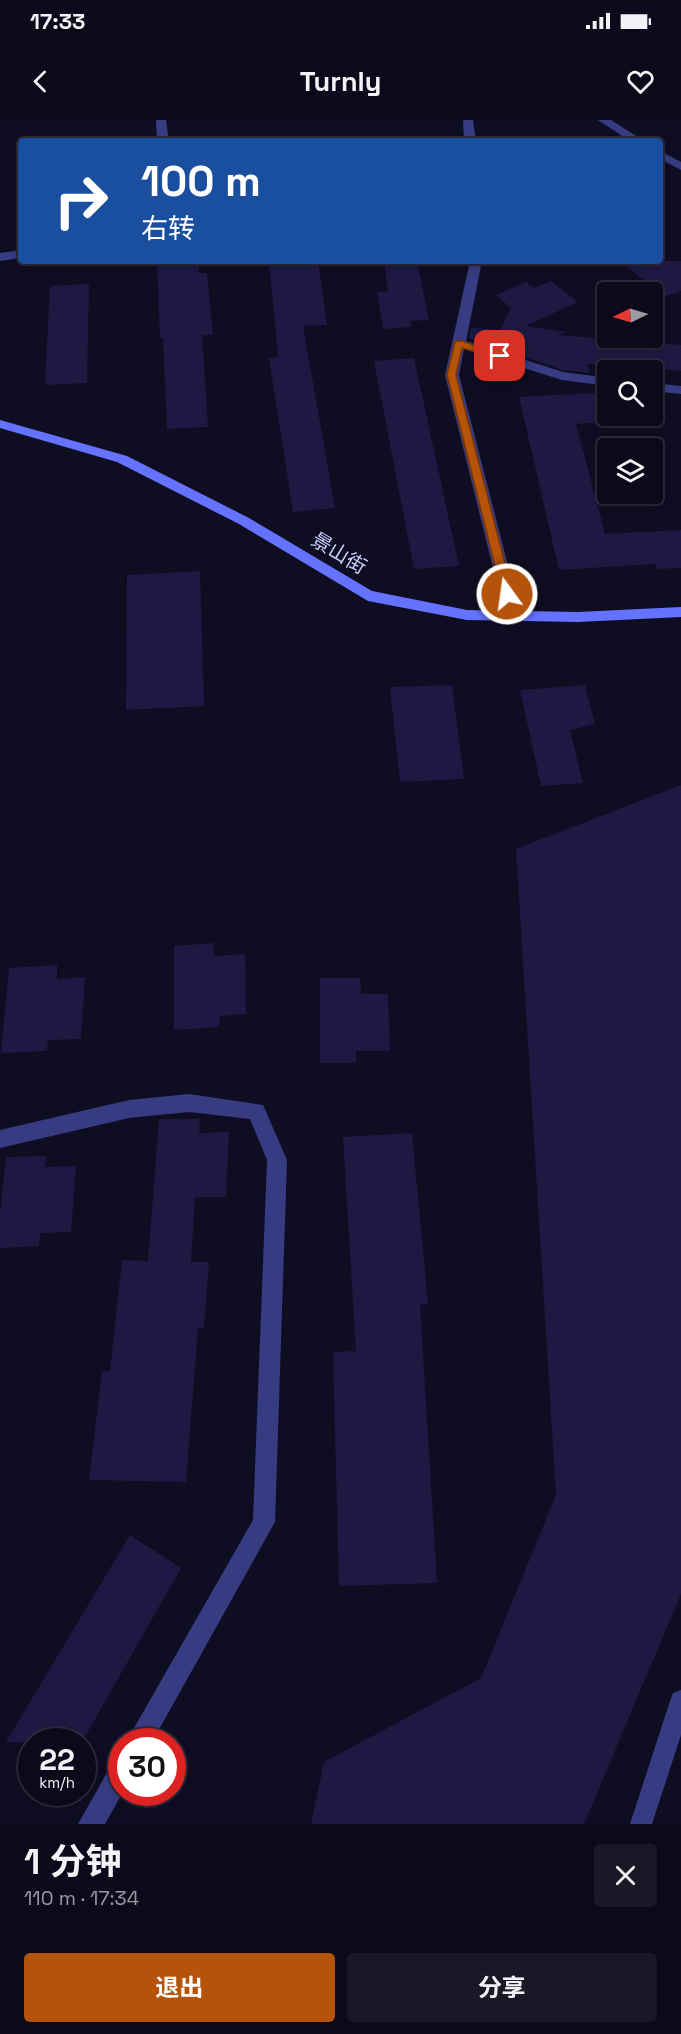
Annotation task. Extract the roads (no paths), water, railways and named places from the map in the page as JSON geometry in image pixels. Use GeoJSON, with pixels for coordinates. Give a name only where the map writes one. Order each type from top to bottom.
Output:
{"type":"FeatureCollection","features":[{"type":"Feature","properties":{"kind":"street"},"geometry":{"type":"LineString","coordinates":[[161,120],[163,138]]}},
{"type":"Feature","properties":{"kind":"street"},"geometry":{"type":"LineString","coordinates":[[468,120],[470,138]]}},
{"type":"Feature","properties":{"kind":"street"},"geometry":{"type":"LineString","coordinates":[[603,120],[633,138]]}},
{"type":"Feature","properties":{"kind":"street"},"geometry":{"type":"LineString","coordinates":[[663,156],[681,167]]}},
{"type":"Feature","properties":{"kind":"street"},"geometry":{"type":"LineString","coordinates":[[0,257],[18,254]]}},
{"type":"Feature","properties":{"kind":"street"},"geometry":{"type":"LineString","coordinates":[[475,264],[452,375],[513,616]]}},
{"type":"Feature","properties":{"kind":"street"},"geometry":{"type":"LineString","coordinates":[[458,344],[562,376],[597,381]]}},
{"type":"Feature","properties":{"kind":"street"},"geometry":{"type":"LineString","coordinates":[[663,388],[681,390]]}},
{"type":"Feature","properties":{"kind":"street","name":"景山街"},"geometry":{"type":"LineString","coordinates":[[0,424],[122,459],[244,521],[368,596],[467,615],[578,617],[681,612]]}},
{"type":"Feature","properties":{"kind":"street"},"geometry":{"type":"LineString","coordinates":[[0,1139],[129,1109],[189,1103],[256,1112],[277,1160],[264,1522],[146,1728]]}},
{"type":"Feature","properties":{"kind":"street"},"geometry":{"type":"LineString","coordinates":[[91,1824],[108,1795]]}},
{"type":"Feature","properties":{"kind":"lane"},"geometry":{"type":"LineString","coordinates":[[641,1824],[681,1701]]}}]}
